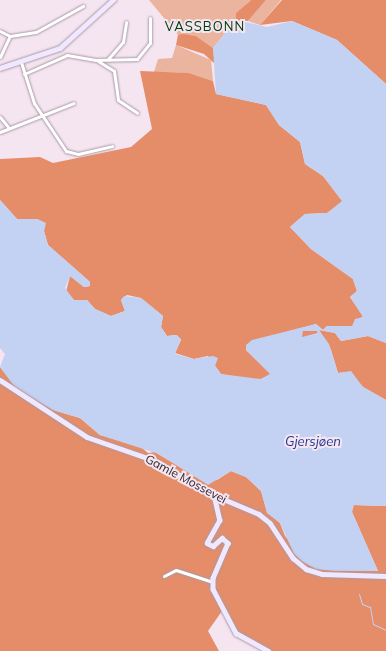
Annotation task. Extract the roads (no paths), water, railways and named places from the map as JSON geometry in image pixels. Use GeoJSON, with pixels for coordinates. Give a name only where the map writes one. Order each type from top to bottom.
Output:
{"type":"FeatureCollection","features":[{"type":"Feature","properties":{"kind":"main road"},"geometry":{"type":"LineString","coordinates":[[0,66],[21,62],[64,44],[113,0]]}},
{"type":"Feature","properties":{"kind":"main road","name":"Gamle Mossevei"},"geometry":{"type":"LineString","coordinates":[[0,380],[83,435],[153,460],[214,495],[264,517],[293,558],[306,569],[322,574],[386,576]]}},
{"type":"Feature","properties":{"kind":"main road"},"geometry":{"type":"LineString","coordinates":[[214,495],[220,520],[207,543],[213,546],[222,538],[228,543],[212,582],[221,607],[234,631],[268,651]]}},
{"type":"Feature","properties":{"kind":"street"},"geometry":{"type":"LineString","coordinates":[[0,31],[10,36],[36,32],[83,6]]}},
{"type":"Feature","properties":{"kind":"street"},"geometry":{"type":"LineString","coordinates":[[24,74],[67,56],[96,60],[108,59],[133,61],[142,55],[152,37],[150,18]]}},
{"type":"Feature","properties":{"kind":"street"},"geometry":{"type":"LineString","coordinates":[[108,59],[123,42],[126,22]]}},
{"type":"Feature","properties":{"kind":"street"},"geometry":{"type":"LineString","coordinates":[[0,57],[10,36]]}},
{"type":"Feature","properties":{"kind":"street"},"geometry":{"type":"LineString","coordinates":[[96,60],[113,69],[118,100],[137,113]]}},
{"type":"Feature","properties":{"kind":"street"},"geometry":{"type":"LineString","coordinates":[[21,62],[24,74],[41,116],[69,153],[112,146]]}},
{"type":"Feature","properties":{"kind":"street"},"geometry":{"type":"LineString","coordinates":[[0,132],[74,103]]}},
{"type":"Feature","properties":{"kind":"street"},"geometry":{"type":"LineString","coordinates":[[0,117],[9,128]]}},
{"type":"Feature","properties":{"kind":"street"},"geometry":{"type":"LineString","coordinates":[[107,148],[110,154]]}},
{"type":"Feature","properties":{"kind":"street"},"geometry":{"type":"LineString","coordinates":[[164,576],[176,570],[212,582]]}},
{"type":"Feature","properties":{"kind":"water","name":"Gjersjøen"},"geometry":{"type":"Polygon","coordinates":[[[236,20],[267,27],[292,21],[337,40],[386,84],[386,343],[368,336],[341,341],[335,333],[319,330],[329,344],[338,373],[351,371],[363,387],[386,400],[386,506],[354,505],[352,512],[378,571],[334,571],[316,569],[303,562],[294,554],[280,523],[267,513],[261,491],[246,477],[231,471],[208,485],[159,454],[100,435],[80,418],[53,410],[14,386],[0,367],[5,354],[0,348],[0,200],[17,219],[37,219],[46,223],[44,231],[48,245],[90,282],[90,286],[84,287],[70,276],[65,288],[74,300],[87,300],[95,309],[111,316],[125,311],[121,300],[124,296],[141,298],[163,316],[161,327],[167,336],[177,335],[181,339],[175,354],[194,359],[213,356],[218,358],[215,366],[221,374],[261,379],[270,374],[246,350],[246,345],[252,340],[316,324],[323,330],[327,326],[352,326],[355,319],[363,317],[350,297],[357,291],[353,279],[311,249],[290,227],[305,214],[327,213],[342,201],[323,176],[305,164],[300,142],[279,125],[266,105],[216,94],[213,48],[236,20]],[[303,331],[302,337],[318,333],[317,331],[303,331]]]}},
{"type":"Feature","properties":{"kind":"waterway"},"geometry":{"type":"LineString","coordinates":[[359,594],[362,604],[370,607],[373,624],[386,630]]}},
{"type":"Feature","properties":{"kind":"district","name":"VASSBONN"},"geometry":{"type":"Point","coordinates":[205,26]}}]}
